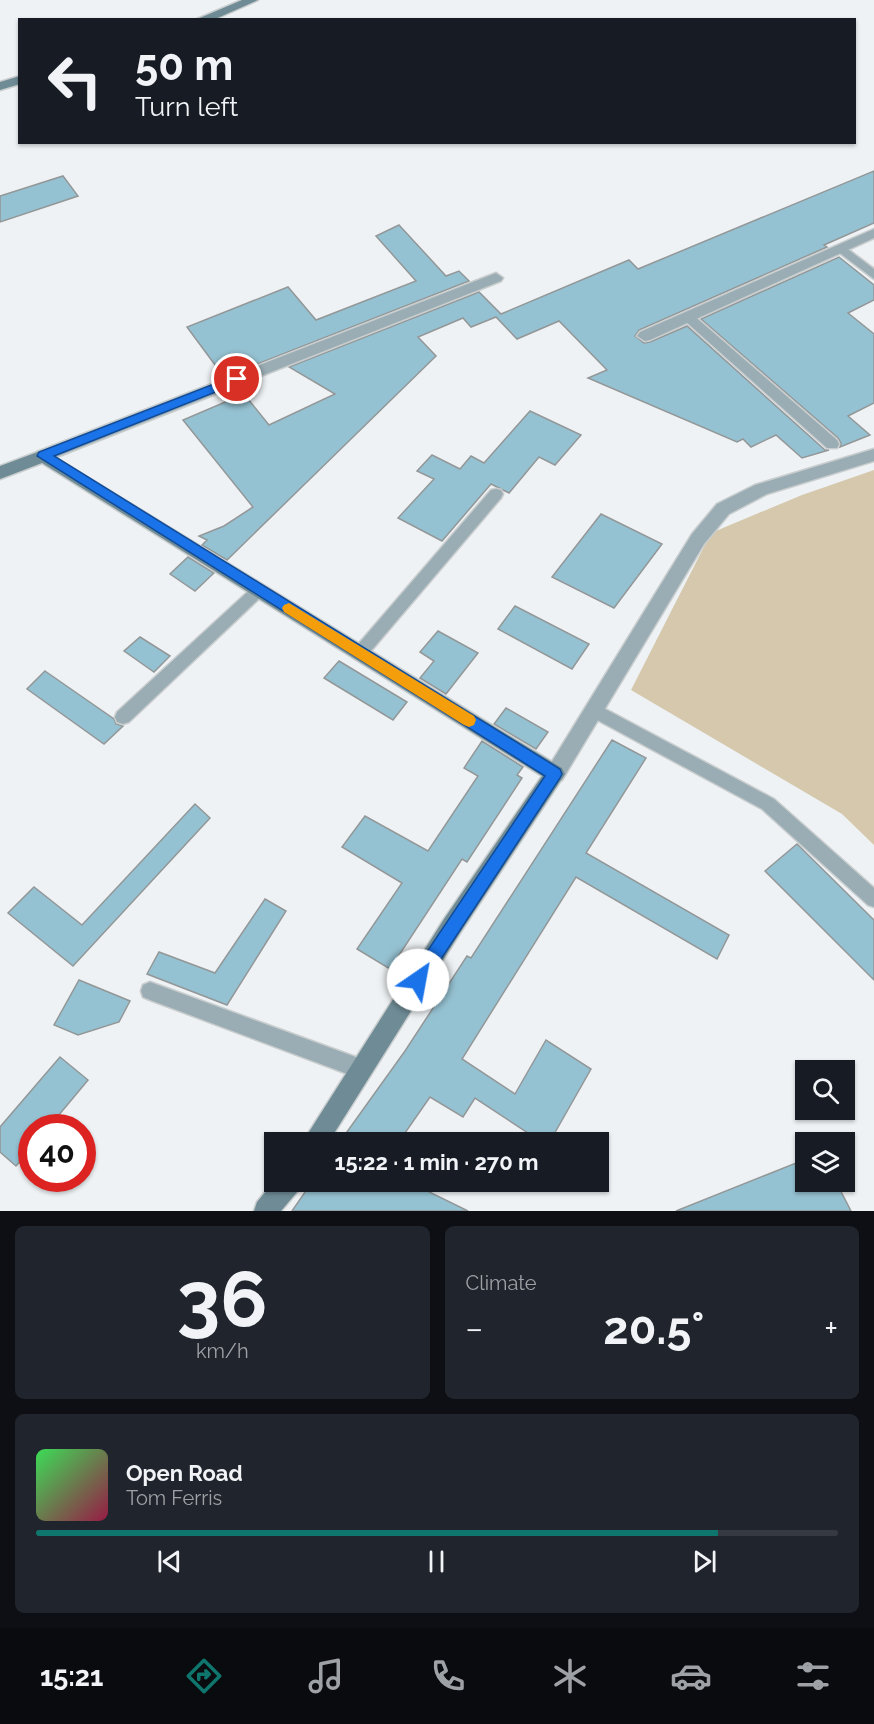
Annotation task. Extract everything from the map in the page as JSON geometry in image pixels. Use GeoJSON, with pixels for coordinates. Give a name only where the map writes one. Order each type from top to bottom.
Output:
{"type":"FeatureCollection","features":[{"type":"Feature","properties":{"kind":"street"},"geometry":{"type":"LineString","coordinates":[[206,18],[252,0]]}},
{"type":"Feature","properties":{"kind":"street"},"geometry":{"type":"LineString","coordinates":[[0,86],[18,81]]}},
{"type":"Feature","properties":{"kind":"street"},"geometry":{"type":"LineString","coordinates":[[645,336],[874,233]]}},
{"type":"Feature","properties":{"kind":"street"},"geometry":{"type":"LineString","coordinates":[[0,473],[496,278]]}},
{"type":"Feature","properties":{"kind":"street"},"geometry":{"type":"LineString","coordinates":[[321,1132],[452,926],[555,774],[698,539],[723,509],[761,489],[874,455]]}},
{"type":"Feature","properties":{"kind":"street"},"geometry":{"type":"LineString","coordinates":[[43,456],[555,774]]}},
{"type":"Feature","properties":{"kind":"street"},"geometry":{"type":"LineString","coordinates":[[266,1211],[281,1192]]}},
{"type":"Feature","properties":{"kind":"lane"},"geometry":{"type":"LineString","coordinates":[[841,248],[874,275]]}},
{"type":"Feature","properties":{"kind":"lane"},"geometry":{"type":"LineString","coordinates":[[688,317],[832,444]]}},
{"type":"Feature","properties":{"kind":"lane"},"geometry":{"type":"LineString","coordinates":[[360,653],[496,494]]}},
{"type":"Feature","properties":{"kind":"lane"},"geometry":{"type":"LineString","coordinates":[[123,717],[259,590]]}},
{"type":"Feature","properties":{"kind":"lane"},"geometry":{"type":"LineString","coordinates":[[594,710],[768,804],[874,899]]}},
{"type":"Feature","properties":{"kind":"lane"},"geometry":{"type":"LineString","coordinates":[[150,991],[361,1069]]}},
{"type":"Feature","properties":{"kind":"shaded area"},"geometry":{"type":"Polygon","coordinates":[[[874,470],[874,845],[842,814],[631,690],[711,533],[802,495],[874,470]]]}},
{"type":"Feature","properties":{"kind":"building"},"geometry":{"type":"Polygon","coordinates":[[[874,171],[874,223],[824,245],[827,247],[639,330],[635,336],[644,343],[650,342],[687,326],[825,450],[829,450],[802,458],[776,435],[751,447],[743,439],[737,442],[588,378],[607,370],[559,321],[517,339],[496,317],[471,327],[463,318],[418,337],[436,356],[227,560],[202,545],[207,540],[199,536],[224,526],[253,507],[183,420],[244,394],[269,425],[335,394],[289,367],[479,292],[501,314],[629,260],[638,269],[874,171]]]}},
{"type":"Feature","properties":{"kind":"building"},"geometry":{"type":"Polygon","coordinates":[[[63,176],[78,196],[0,222],[0,196],[63,176]]]}},
{"type":"Feature","properties":{"kind":"building"},"geometry":{"type":"Polygon","coordinates":[[[399,225],[446,276],[459,271],[469,281],[224,377],[187,327],[288,287],[316,320],[416,281],[376,236],[399,225]]]}},
{"type":"Feature","properties":{"kind":"building"},"geometry":{"type":"Polygon","coordinates":[[[839,257],[874,285],[874,300],[848,313],[874,334],[874,403],[848,416],[870,435],[840,447],[841,443],[838,438],[701,319],[839,257]]]}},
{"type":"Feature","properties":{"kind":"building"},"geometry":{"type":"Polygon","coordinates":[[[530,411],[581,435],[555,465],[539,457],[509,493],[491,484],[442,541],[398,518],[434,479],[417,471],[432,455],[460,469],[471,456],[484,463],[530,411]]]}},
{"type":"Feature","properties":{"kind":"building"},"geometry":{"type":"Polygon","coordinates":[[[601,514],[662,544],[614,608],[552,577],[601,514]]]}},
{"type":"Feature","properties":{"kind":"building"},"geometry":{"type":"Polygon","coordinates":[[[188,557],[214,573],[195,591],[170,574],[188,557]]]}},
{"type":"Feature","properties":{"kind":"building"},"geometry":{"type":"Polygon","coordinates":[[[515,606],[589,644],[572,669],[498,629],[515,606]]]}},
{"type":"Feature","properties":{"kind":"building"},"geometry":{"type":"Polygon","coordinates":[[[438,631],[478,653],[446,694],[420,678],[434,661],[420,652],[438,631]]]}},
{"type":"Feature","properties":{"kind":"building"},"geometry":{"type":"Polygon","coordinates":[[[140,637],[170,656],[154,672],[124,651],[140,637]]]}},
{"type":"Feature","properties":{"kind":"building"},"geometry":{"type":"Polygon","coordinates":[[[339,661],[407,702],[393,720],[324,678],[339,661]]]}},
{"type":"Feature","properties":{"kind":"building"},"geometry":{"type":"Polygon","coordinates":[[[45,671],[114,719],[116,724],[123,726],[104,744],[27,689],[45,671]]]}},
{"type":"Feature","properties":{"kind":"building"},"geometry":{"type":"Polygon","coordinates":[[[506,708],[548,732],[536,749],[494,724],[506,708]]]}},
{"type":"Feature","properties":{"kind":"building"},"geometry":{"type":"Polygon","coordinates":[[[612,740],[646,758],[586,853],[729,935],[717,959],[576,877],[462,1059],[515,1094],[546,1040],[591,1069],[555,1132],[526,1132],[475,1098],[463,1117],[430,1097],[406,1132],[347,1132],[405,1051],[467,956],[471,958],[612,740]]]}},
{"type":"Feature","properties":{"kind":"building"},"geometry":{"type":"Polygon","coordinates":[[[482,741],[523,767],[517,775],[522,778],[467,862],[462,859],[390,969],[357,949],[402,883],[342,847],[365,816],[428,851],[478,776],[464,768],[482,741]]]}},
{"type":"Feature","properties":{"kind":"building"},"geometry":{"type":"Polygon","coordinates":[[[195,804],[210,818],[73,966],[8,913],[34,887],[82,925],[195,804]]]}},
{"type":"Feature","properties":{"kind":"building"},"geometry":{"type":"Polygon","coordinates":[[[797,844],[874,920],[874,980],[765,871],[797,844]]]}},
{"type":"Feature","properties":{"kind":"building"},"geometry":{"type":"Polygon","coordinates":[[[265,899],[286,911],[227,1005],[147,974],[159,952],[215,973],[265,899]]]}},
{"type":"Feature","properties":{"kind":"building"},"geometry":{"type":"Polygon","coordinates":[[[79,980],[130,1001],[119,1022],[78,1035],[54,1025],[79,980]]]}},
{"type":"Feature","properties":{"kind":"building"},"geometry":{"type":"Polygon","coordinates":[[[60,1057],[88,1080],[60,1114],[18,1114],[18,1164],[16,1166],[0,1152],[0,1127],[60,1057]]]}},
{"type":"Feature","properties":{"kind":"building"},"geometry":{"type":"Polygon","coordinates":[[[795,1163],[795,1192],[841,1192],[851,1211],[676,1211],[795,1163]]]}},
{"type":"Feature","properties":{"kind":"building"},"geometry":{"type":"Polygon","coordinates":[[[305,1192],[429,1192],[468,1211],[292,1211],[305,1192]]]}},
{"type":"Feature","properties":{"kind":"slow traffic"},"geometry":{"type":"LineString","coordinates":[[289,608],[469,720]]}},
{"type":"Feature","properties":{"kind":"route"},"geometry":{"type":"LineString","coordinates":[[237,379],[43,456],[555,774],[418,980]]}}]}
